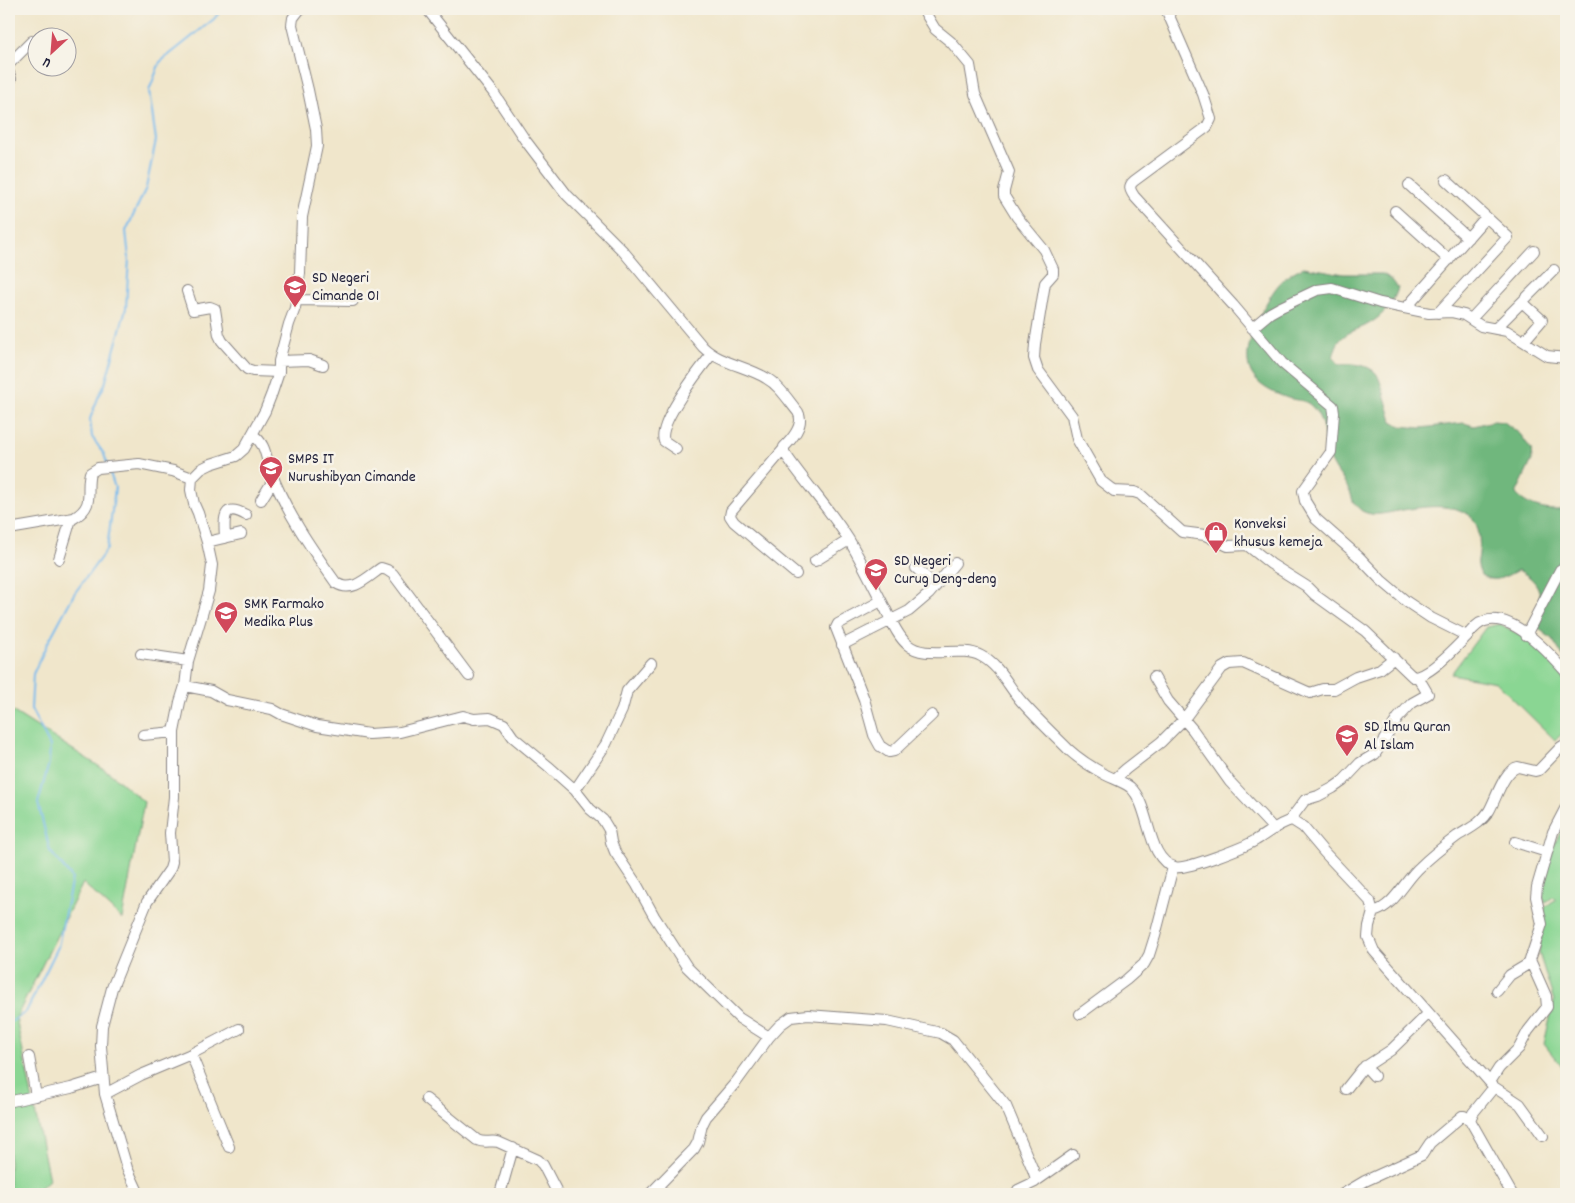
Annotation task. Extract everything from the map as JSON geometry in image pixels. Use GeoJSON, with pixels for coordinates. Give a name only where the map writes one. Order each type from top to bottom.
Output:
{"type":"FeatureCollection","features":[{"type":"Feature","properties":{"kind":"street"},"geometry":{"type":"LineString","coordinates":[[139,1194],[127,1168],[105,1094],[101,1046],[102,1026],[112,988],[147,902],[170,869],[172,862],[170,833],[174,797],[174,732],[185,686],[188,661],[209,591],[212,565],[207,542],[194,504],[191,490],[192,478],[201,469],[211,464],[240,454],[252,435],[267,406],[279,372],[279,361],[296,300],[300,273],[302,217],[317,146],[316,129],[308,90],[292,25],[293,18],[300,9]]}},
{"type":"Feature","properties":{"kind":"street"},"geometry":{"type":"LineString","coordinates":[[427,9],[493,92],[525,140],[573,202],[623,251],[698,341],[712,354],[772,382],[798,412],[800,417],[799,425],[783,450],[731,511],[730,516],[734,522],[796,574]]}},
{"type":"Feature","properties":{"kind":"street"},"geometry":{"type":"LineString","coordinates":[[923,9],[935,29],[951,42],[970,65],[975,94],[1009,172],[1004,196],[1017,217],[1044,250],[1053,269],[1053,274],[1045,283],[1034,362],[1042,377],[1072,416],[1077,439],[1101,480],[1114,491],[1140,494],[1182,532],[1205,535],[1228,546],[1247,545],[1271,564],[1306,586],[1314,595],[1365,631],[1413,677],[1418,677],[1439,662],[1482,622],[1494,620],[1506,622],[1526,635],[1546,650],[1566,672]]}},
{"type":"Feature","properties":{"kind":"street"},"geometry":{"type":"LineString","coordinates":[[1166,9],[1203,94],[1211,119],[1207,127],[1134,180],[1130,185],[1130,189],[1134,196],[1288,369],[1328,400],[1334,408],[1331,452],[1303,492],[1305,501],[1316,519],[1359,556],[1381,580],[1407,602],[1431,618],[1467,636]]}},
{"type":"Feature","properties":{"kind":"street"},"geometry":{"type":"LineString","coordinates":[[9,64],[28,45]]}},
{"type":"Feature","properties":{"kind":"street"},"geometry":{"type":"LineString","coordinates":[[9,73],[11,79],[9,84]]}},
{"type":"Feature","properties":{"kind":"street"},"geometry":{"type":"LineString","coordinates":[[1438,313],[1508,237],[1446,180]]}},
{"type":"Feature","properties":{"kind":"street"},"geometry":{"type":"LineString","coordinates":[[1409,185],[1468,238]]}},
{"type":"Feature","properties":{"kind":"street"},"geometry":{"type":"LineString","coordinates":[[1395,211],[1449,260]]}},
{"type":"Feature","properties":{"kind":"street"},"geometry":{"type":"LineString","coordinates":[[1406,308],[1486,217]]}},
{"type":"Feature","properties":{"kind":"street"},"geometry":{"type":"LineString","coordinates":[[1472,319],[1534,250]]}},
{"type":"Feature","properties":{"kind":"street"},"geometry":{"type":"LineString","coordinates":[[1495,329],[1554,270]]}},
{"type":"Feature","properties":{"kind":"street"},"geometry":{"type":"LineString","coordinates":[[1252,328],[1270,313],[1325,288],[1340,289],[1372,301],[1429,313],[1459,313],[1481,326],[1507,331],[1547,356],[1566,358]]}},
{"type":"Feature","properties":{"kind":"street"},"geometry":{"type":"LineString","coordinates":[[187,292],[193,310],[215,309],[219,335],[222,341],[247,369],[279,372]]}},
{"type":"Feature","properties":{"kind":"street"},"geometry":{"type":"LineString","coordinates":[[296,300],[353,302]]}},
{"type":"Feature","properties":{"kind":"street"},"geometry":{"type":"LineString","coordinates":[[1522,302],[1542,320],[1524,341]]}},
{"type":"Feature","properties":{"kind":"street"},"geometry":{"type":"LineString","coordinates":[[676,449],[664,441],[663,430],[683,394],[712,354]]}},
{"type":"Feature","properties":{"kind":"street"},"geometry":{"type":"LineString","coordinates":[[279,361],[309,360],[323,365]]}},
{"type":"Feature","properties":{"kind":"street"},"geometry":{"type":"LineString","coordinates":[[252,435],[261,441],[263,445],[274,479],[297,526],[336,583],[350,588],[381,568],[387,570],[392,574],[469,676]]}},
{"type":"Feature","properties":{"kind":"street"},"geometry":{"type":"LineString","coordinates":[[783,450],[826,506],[849,540],[903,640],[914,649],[968,652],[979,655],[987,660],[1002,675],[1022,702],[1069,750],[1088,765],[1128,786],[1135,793],[1158,853],[1163,860],[1173,867],[1186,867],[1254,841],[1290,820],[1305,800],[1339,785],[1356,766],[1376,754],[1398,718],[1412,703],[1428,694],[1418,677]]}},
{"type":"Feature","properties":{"kind":"street"},"geometry":{"type":"LineString","coordinates":[[9,529],[71,519],[79,515],[86,508],[89,500],[90,472],[98,468],[146,464],[192,478]]}},
{"type":"Feature","properties":{"kind":"street"},"geometry":{"type":"LineString","coordinates":[[261,500],[274,479]]}},
{"type":"Feature","properties":{"kind":"street"},"geometry":{"type":"LineString","coordinates":[[224,538],[224,520],[229,510],[246,515]]}},
{"type":"Feature","properties":{"kind":"street"},"geometry":{"type":"LineString","coordinates":[[59,559],[71,519]]}},
{"type":"Feature","properties":{"kind":"street"},"geometry":{"type":"LineString","coordinates":[[207,542],[241,534]]}},
{"type":"Feature","properties":{"kind":"street"},"geometry":{"type":"LineString","coordinates":[[815,561],[849,540]]}},
{"type":"Feature","properties":{"kind":"street"},"geometry":{"type":"LineString","coordinates":[[842,645],[909,612],[929,594],[955,563]]}},
{"type":"Feature","properties":{"kind":"street"},"geometry":{"type":"LineString","coordinates":[[916,568],[936,586]]}},
{"type":"Feature","properties":{"kind":"street"},"geometry":{"type":"LineString","coordinates":[[1526,635],[1560,570],[1566,568]]}},
{"type":"Feature","properties":{"kind":"street"},"geometry":{"type":"LineString","coordinates":[[881,601],[838,624],[836,628],[856,676],[874,735],[880,746],[889,752],[894,751],[932,715]]}},
{"type":"Feature","properties":{"kind":"street"},"geometry":{"type":"LineString","coordinates":[[141,654],[188,661]]}},
{"type":"Feature","properties":{"kind":"street"},"geometry":{"type":"LineString","coordinates":[[1115,779],[1161,742],[1184,719],[1217,674],[1229,664],[1238,663],[1250,666],[1310,693],[1322,689],[1334,689],[1356,677],[1380,668],[1394,658]]}},
{"type":"Feature","properties":{"kind":"street"},"geometry":{"type":"LineString","coordinates":[[575,790],[606,744],[622,710],[627,691],[652,663]]}},
{"type":"Feature","properties":{"kind":"street"},"geometry":{"type":"LineString","coordinates":[[1154,676],[1168,701],[1184,719],[1230,782],[1274,829]]}},
{"type":"Feature","properties":{"kind":"street"},"geometry":{"type":"LineString","coordinates":[[185,686],[211,691],[227,700],[272,709],[303,722],[368,734],[400,732],[460,716],[474,720],[490,718],[504,724],[513,737],[575,790],[590,809],[603,820],[609,830],[615,852],[687,967],[739,1018],[768,1037]]}},
{"type":"Feature","properties":{"kind":"street"},"geometry":{"type":"LineString","coordinates":[[143,735],[174,732]]}},
{"type":"Feature","properties":{"kind":"street"},"geometry":{"type":"LineString","coordinates":[[1373,912],[1384,907],[1429,859],[1453,839],[1482,820],[1489,811],[1510,770],[1518,767],[1537,771],[1566,744]]}},
{"type":"Feature","properties":{"kind":"street"},"geometry":{"type":"LineString","coordinates":[[1470,1120],[1492,1085],[1498,1068],[1519,1048],[1528,1031],[1547,1007],[1547,1000],[1530,962],[1542,924],[1536,894],[1546,852],[1556,824],[1566,808]]}},
{"type":"Feature","properties":{"kind":"street"},"geometry":{"type":"LineString","coordinates":[[1290,820],[1295,820],[1303,826],[1324,852],[1370,901],[1373,912],[1368,930],[1371,946],[1428,1014],[1492,1085],[1520,1104],[1543,1136]]}},
{"type":"Feature","properties":{"kind":"street"},"geometry":{"type":"LineString","coordinates":[[1515,842],[1546,852]]}},
{"type":"Feature","properties":{"kind":"street"},"geometry":{"type":"LineString","coordinates":[[1080,1014],[1126,980],[1144,964],[1155,936],[1173,867]]}},
{"type":"Feature","properties":{"kind":"street"},"geometry":{"type":"LineString","coordinates":[[1497,991],[1510,975],[1530,962]]}},
{"type":"Feature","properties":{"kind":"street"},"geometry":{"type":"LineString","coordinates":[[1346,1090],[1365,1066],[1391,1050],[1428,1014]]}},
{"type":"Feature","properties":{"kind":"street"},"geometry":{"type":"LineString","coordinates":[[650,1194],[661,1190],[694,1149],[706,1117],[737,1081],[768,1037],[791,1017],[808,1015],[887,1021],[947,1035],[957,1044],[1006,1106],[1036,1180]]}},
{"type":"Feature","properties":{"kind":"street"},"geometry":{"type":"LineString","coordinates":[[105,1094],[191,1054],[239,1029]]}},
{"type":"Feature","properties":{"kind":"street"},"geometry":{"type":"LineString","coordinates":[[191,1054],[228,1147]]}},
{"type":"Feature","properties":{"kind":"street"},"geometry":{"type":"LineString","coordinates":[[29,1057],[36,1096]]}},
{"type":"Feature","properties":{"kind":"street"},"geometry":{"type":"LineString","coordinates":[[1365,1066],[1374,1076]]}},
{"type":"Feature","properties":{"kind":"street"},"geometry":{"type":"LineString","coordinates":[[12,1102],[71,1088],[103,1078]]}},
{"type":"Feature","properties":{"kind":"street"},"geometry":{"type":"LineString","coordinates":[[426,1099],[477,1140],[485,1143],[494,1140],[538,1160],[543,1165],[558,1194]]}},
{"type":"Feature","properties":{"kind":"street"},"geometry":{"type":"LineString","coordinates":[[1343,1194],[1365,1181],[1422,1155],[1430,1143],[1462,1116],[1470,1120],[1512,1194]]}},
{"type":"Feature","properties":{"kind":"street"},"geometry":{"type":"LineString","coordinates":[[500,1194],[513,1148]]}},
{"type":"Feature","properties":{"kind":"street"},"geometry":{"type":"LineString","coordinates":[[1017,1194],[1018,1190],[1034,1183],[1073,1155]]}},
{"type":"Feature","properties":{"kind":"green space"},"geometry":{"type":"Polygon","coordinates":[[[1304,267],[1344,274],[1383,274],[1392,280],[1398,288],[1390,305],[1381,315],[1371,323],[1349,333],[1341,339],[1333,357],[1339,364],[1359,365],[1376,373],[1392,421],[1401,426],[1421,428],[1464,423],[1474,426],[1493,421],[1504,422],[1520,434],[1531,449],[1532,460],[1516,494],[1526,503],[1539,508],[1566,509],[1566,661],[1552,639],[1534,625],[1539,608],[1540,593],[1533,581],[1518,570],[1496,579],[1486,578],[1481,575],[1478,564],[1478,530],[1471,516],[1459,510],[1443,507],[1419,508],[1382,514],[1362,511],[1354,503],[1351,493],[1335,469],[1326,448],[1321,420],[1315,410],[1304,401],[1289,398],[1270,390],[1259,383],[1252,374],[1248,365],[1248,354],[1250,342],[1260,316],[1272,294],[1282,281],[1304,267]]]}},
{"type":"Feature","properties":{"kind":"green space"},"geometry":{"type":"Polygon","coordinates":[[[1500,624],[1531,641],[1566,679],[1566,731],[1555,740],[1496,682],[1451,674],[1486,627],[1500,624]]]}},
{"type":"Feature","properties":{"kind":"green space"},"geometry":{"type":"Polygon","coordinates":[[[9,709],[111,774],[144,802],[122,919],[83,883],[16,1018],[49,1180],[33,1194],[9,1194],[9,709]]]}},
{"type":"Feature","properties":{"kind":"green space"},"geometry":{"type":"Polygon","coordinates":[[[1565,824],[1566,907],[1563,906],[1566,909],[1566,1072],[1544,1044],[1554,1001],[1539,953],[1545,907],[1556,899],[1553,897],[1545,903],[1541,891],[1555,843],[1565,824]]]}},
{"type":"Feature","properties":{"kind":"waterway"},"geometry":{"type":"LineString","coordinates":[[107,463],[104,454],[92,437],[90,419],[105,384],[126,308],[129,258],[126,231],[146,188],[156,140],[149,91],[160,62],[214,19],[222,9]]}},
{"type":"Feature","properties":{"kind":"waterway"},"geometry":{"type":"LineString","coordinates":[[9,1023],[26,1012],[58,947],[72,878],[50,851],[38,803],[49,763],[50,746],[31,709],[33,674],[74,594],[107,549],[115,488],[109,470]]}},
{"type":"Feature","properties":{"kind":"place","name":"SD Negeri Cimande 01"},"geometry":{"type":"Point","coordinates":[295,308]}},
{"type":"Feature","properties":{"kind":"place","name":"SMPS IT Nurushibyan Cimande"},"geometry":{"type":"Point","coordinates":[271,489]}},
{"type":"Feature","properties":{"kind":"place","name":"Konveksi khusus kemeja"},"geometry":{"type":"Point","coordinates":[1216,554]}},
{"type":"Feature","properties":{"kind":"place","name":"SD Negeri Curug Deng-deng"},"geometry":{"type":"Point","coordinates":[876,591]}},
{"type":"Feature","properties":{"kind":"place","name":"SMK Farmako Medika Plus"},"geometry":{"type":"Point","coordinates":[226,634]}},
{"type":"Feature","properties":{"kind":"place","name":"SD Ilmu Quran Al Islam"},"geometry":{"type":"Point","coordinates":[1347,757]}}]}
